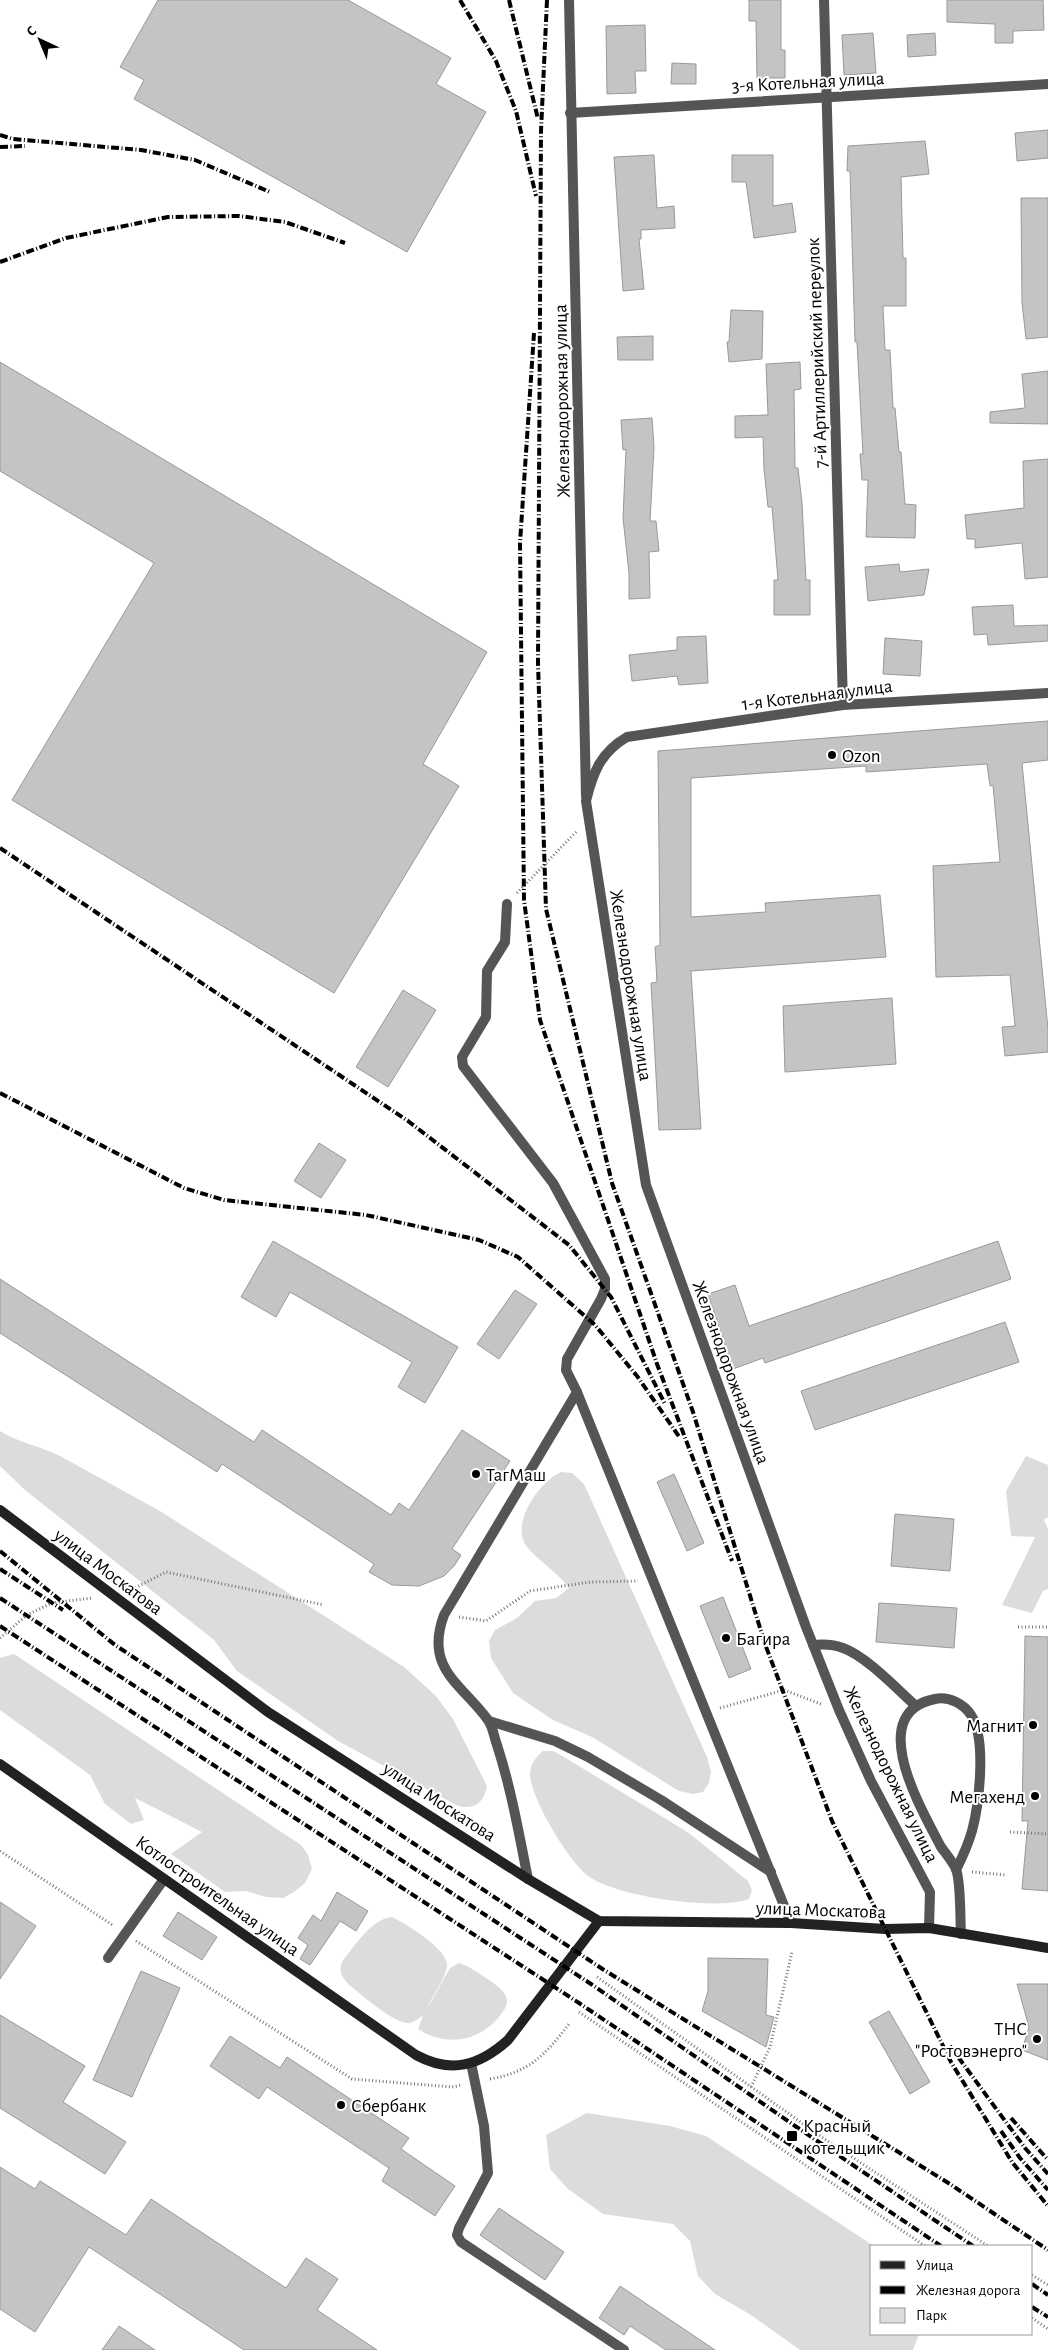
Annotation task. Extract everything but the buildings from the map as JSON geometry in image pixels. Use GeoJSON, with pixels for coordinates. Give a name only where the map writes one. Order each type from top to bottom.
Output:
{"type":"FeatureCollection","features":[{"type":"Feature","properties":{"kind":"main road","name":"улица Москатова"},"geometry":{"type":"LineString","coordinates":[[0,1510],[268,1712],[528,1879],[599,1921],[791,1923],[885,1929],[929,1928],[1048,1948]]}},
{"type":"Feature","properties":{"kind":"main road","name":"Котлостроительная улица"},"geometry":{"type":"LineString","coordinates":[[0,1764],[416,2055],[441,2066],[470,2063],[491,2054],[508,2040],[599,1921]]}},
{"type":"Feature","properties":{"kind":"street","name":"Железнодорожная улица"},"geometry":{"type":"LineString","coordinates":[[569,0],[586,802],[646,1185],[813,1644],[839,1710],[871,1781],[930,1892],[929,1928]]}},
{"type":"Feature","properties":{"kind":"street","name":"7-й Артиллерийский переулок"},"geometry":{"type":"LineString","coordinates":[[824,0],[843,705]]}},
{"type":"Feature","properties":{"kind":"street","name":"3-я Котельная улица"},"geometry":{"type":"LineString","coordinates":[[570,113],[1048,84]]}},
{"type":"Feature","properties":{"kind":"street","name":"1-я Котельная улица"},"geometry":{"type":"LineString","coordinates":[[601,760],[611,746],[627,737],[843,705],[1048,693]]}},
{"type":"Feature","properties":{"kind":"street","name":"Железнодорожная улица"},"geometry":{"type":"LineString","coordinates":[[586,802],[591,778],[601,760]]}},
{"type":"Feature","properties":{"kind":"street"},"geometry":{"type":"LineString","coordinates":[[506,904],[505,942],[487,971],[486,1017],[462,1057],[463,1066],[553,1184],[605,1279],[605,1289],[601,1299],[566,1359],[566,1370],[577,1392],[654,1580],[791,1923]]}},
{"type":"Feature","properties":{"kind":"street"},"geometry":{"type":"LineString","coordinates":[[528,1879],[510,1796],[489,1721],[453,1682],[444,1667],[438,1645],[444,1615],[577,1392]]}},
{"type":"Feature","properties":{"kind":"street"},"geometry":{"type":"LineString","coordinates":[[813,1644],[828,1644],[844,1648],[857,1655],[916,1706]]}},
{"type":"Feature","properties":{"kind":"street"},"geometry":{"type":"LineString","coordinates":[[956,1870],[968,1845],[975,1816],[980,1764],[976,1725],[971,1715],[963,1706],[952,1700],[941,1698],[927,1700],[916,1706],[902,1724],[900,1746],[902,1760],[924,1811],[956,1870],[961,1934]]}},
{"type":"Feature","properties":{"kind":"street"},"geometry":{"type":"LineString","coordinates":[[489,1721],[555,1741],[588,1757],[661,1800],[771,1872]]}},
{"type":"Feature","properties":{"kind":"street"},"geometry":{"type":"LineString","coordinates":[[108,1958],[164,1879]]}},
{"type":"Feature","properties":{"kind":"street"},"geometry":{"type":"LineString","coordinates":[[470,2063],[484,2126],[488,2173],[459,2228],[458,2235],[461,2242],[624,2350]]}},
{"type":"Feature","properties":{"kind":"path"},"geometry":{"type":"LineString","coordinates":[[506,904],[577,831]]}},
{"type":"Feature","properties":{"kind":"path"},"geometry":{"type":"LineString","coordinates":[[0,1638],[28,1615],[52,1603],[64,1603],[79,1598],[116,1598],[166,1572],[324,1604]]}},
{"type":"Feature","properties":{"kind":"path"},"geometry":{"type":"LineString","coordinates":[[444,1615],[486,1621],[530,1590],[590,1582],[654,1580]]}},
{"type":"Feature","properties":{"kind":"path"},"geometry":{"type":"LineString","coordinates":[[1018,1627],[1048,1627]]}},
{"type":"Feature","properties":{"kind":"path"},"geometry":{"type":"LineString","coordinates":[[720,1708],[784,1690],[839,1710],[871,1725]]}},
{"type":"Feature","properties":{"kind":"path"},"geometry":{"type":"LineString","coordinates":[[1010,1832],[1048,1834]]}},
{"type":"Feature","properties":{"kind":"path"},"geometry":{"type":"LineString","coordinates":[[0,1851],[352,2079]]}},
{"type":"Feature","properties":{"kind":"path"},"geometry":{"type":"LineString","coordinates":[[956,1870],[1007,1875]]}},
{"type":"Feature","properties":{"kind":"path"},"geometry":{"type":"LineString","coordinates":[[751,2088],[770,2047],[792,1952]]}},
{"type":"Feature","properties":{"kind":"path"},"geometry":{"type":"LineString","coordinates":[[597,1978],[823,2138],[986,2245]]}},
{"type":"Feature","properties":{"kind":"path"},"geometry":{"type":"LineString","coordinates":[[579,2012],[924,2245]]}},
{"type":"Feature","properties":{"kind":"path"},"geometry":{"type":"LineString","coordinates":[[547,2053],[569,2024]]}},
{"type":"Feature","properties":{"kind":"path"},"geometry":{"type":"LineString","coordinates":[[1033,2275],[1048,2285]]}},
{"type":"Feature","properties":{"kind":"path"},"geometry":{"type":"LineString","coordinates":[[1033,2319],[1048,2329]]}},
{"type":"Feature","properties":{"kind":"green space"},"geometry":{"type":"Polygon","coordinates":[[[0,1431],[15,1439],[60,1456],[160,1511],[404,1667],[436,1696],[453,1719],[487,1786],[481,1801],[469,1807],[458,1806],[338,1741],[237,1671],[214,1640],[25,1490],[0,1466],[0,1431]]]}},
{"type":"Feature","properties":{"kind":"green space"},"geometry":{"type":"Polygon","coordinates":[[[1026,1456],[1048,1465],[1048,1517],[1044,1520],[1048,1529],[1048,1589],[1043,1591],[1032,1613],[1002,1605],[1035,1537],[1011,1536],[1006,1491],[1026,1456]]]}},
{"type":"Feature","properties":{"kind":"green space"},"geometry":{"type":"Polygon","coordinates":[[[561,1472],[572,1473],[584,1484],[707,1757],[711,1772],[709,1783],[703,1792],[693,1794],[679,1791],[592,1737],[553,1720],[513,1693],[491,1658],[489,1641],[495,1630],[517,1618],[535,1601],[556,1598],[569,1588],[527,1547],[522,1538],[524,1516],[529,1504],[544,1484],[561,1472]]]}},
{"type":"Feature","properties":{"kind":"green space"},"geometry":{"type":"Polygon","coordinates":[[[14,1654],[301,1845],[308,1855],[312,1869],[305,1883],[283,1898],[266,1897],[246,1891],[225,1892],[171,1854],[202,1832],[135,1798],[144,1820],[131,1824],[105,1804],[90,1775],[0,1710],[0,1658],[14,1654]]]}},
{"type":"Feature","properties":{"kind":"green space"},"geometry":{"type":"Polygon","coordinates":[[[543,1751],[553,1751],[564,1757],[689,1833],[748,1881],[752,1890],[749,1899],[715,1903],[666,1900],[619,1890],[600,1883],[587,1875],[570,1856],[551,1828],[536,1797],[530,1773],[531,1766],[543,1751]]]}},
{"type":"Feature","properties":{"kind":"green space"},"geometry":{"type":"Polygon","coordinates":[[[392,1917],[424,1937],[445,1958],[447,1969],[428,2007],[450,1968],[459,1963],[476,1971],[496,1985],[506,1997],[507,2001],[504,2010],[490,2026],[470,2037],[449,2040],[439,2038],[418,2029],[423,2015],[409,2023],[395,2019],[348,1984],[341,1973],[343,1960],[377,1922],[392,1917]]]}},
{"type":"Feature","properties":{"kind":"green space"},"geometry":{"type":"Polygon","coordinates":[[[587,2113],[670,2126],[706,2136],[872,2245],[870,2245],[870,2335],[919,2335],[913,2350],[800,2350],[751,2315],[715,2294],[698,2276],[690,2241],[673,2224],[603,2214],[568,2189],[550,2169],[546,2135],[587,2113]]]}},
{"type":"Feature","properties":{"kind":"railway"},"geometry":{"type":"LineString","coordinates":[[460,0],[496,61],[516,111],[536,196]]}},
{"type":"Feature","properties":{"kind":"railway"},"geometry":{"type":"LineString","coordinates":[[509,0],[538,119]]}},
{"type":"Feature","properties":{"kind":"railway"},"geometry":{"type":"LineString","coordinates":[[547,0],[541,131],[538,663],[546,909],[612,1183],[693,1412],[765,1644],[832,1821],[951,2062],[1012,2162],[1048,2206]]}},
{"type":"Feature","properties":{"kind":"railway"},"geometry":{"type":"LineString","coordinates":[[0,135],[13,139],[141,150],[195,160],[270,192]]}},
{"type":"Feature","properties":{"kind":"railway"},"geometry":{"type":"LineString","coordinates":[[0,147],[25,146]]}},
{"type":"Feature","properties":{"kind":"railway"},"geometry":{"type":"LineString","coordinates":[[0,262],[66,238],[168,217],[239,216],[285,222],[345,243]]}},
{"type":"Feature","properties":{"kind":"railway"},"geometry":{"type":"LineString","coordinates":[[534,333],[520,543],[524,900],[540,1020],[657,1364],[732,1561]]}},
{"type":"Feature","properties":{"kind":"railway"},"geometry":{"type":"LineString","coordinates":[[0,848],[408,1121],[569,1245],[611,1297],[665,1404]]}},
{"type":"Feature","properties":{"kind":"railway"},"geometry":{"type":"LineString","coordinates":[[0,1093],[184,1188],[224,1200],[366,1215],[479,1240],[518,1257],[595,1325],[637,1376],[680,1438]]}},
{"type":"Feature","properties":{"kind":"railway"},"geometry":{"type":"LineString","coordinates":[[0,1551],[115,1645],[604,1970],[950,2184],[1048,2250]]}},
{"type":"Feature","properties":{"kind":"railway"},"geometry":{"type":"LineString","coordinates":[[0,1569],[63,1610]]}},
{"type":"Feature","properties":{"kind":"railway"},"geometry":{"type":"LineString","coordinates":[[0,1598],[591,1984],[798,2128],[972,2245]]}},
{"type":"Feature","properties":{"kind":"railway"},"geometry":{"type":"LineString","coordinates":[[0,1626],[579,2003],[940,2245]]}},
{"type":"Feature","properties":{"kind":"railway"},"geometry":{"type":"LineString","coordinates":[[950,2046],[1025,2148],[1048,2174]]}},
{"type":"Feature","properties":{"kind":"railway"},"geometry":{"type":"LineString","coordinates":[[1011,2118],[1048,2160]]}},
{"type":"Feature","properties":{"kind":"railway"},"geometry":{"type":"LineString","coordinates":[[1001,2131],[1020,2158],[1048,2190]]}},
{"type":"Feature","properties":{"kind":"railway"},"geometry":{"type":"LineString","coordinates":[[1033,2285],[1048,2295]]}},
{"type":"Feature","properties":{"kind":"railway"},"geometry":{"type":"LineString","coordinates":[[1033,2308],[1048,2317]]}},
{"type":"Feature","properties":{"kind":"place","name":"Ozon"},"geometry":{"type":"Point","coordinates":[832,755]}},
{"type":"Feature","properties":{"kind":"place","name":"ТагМаш"},"geometry":{"type":"Point","coordinates":[476,1474]}},
{"type":"Feature","properties":{"kind":"place","name":"Багира"},"geometry":{"type":"Point","coordinates":[726,1638]}},
{"type":"Feature","properties":{"kind":"place","name":"Магнит"},"geometry":{"type":"Point","coordinates":[1033,1725]}},
{"type":"Feature","properties":{"kind":"place","name":"Мегахенд"},"geometry":{"type":"Point","coordinates":[1035,1796]}},
{"type":"Feature","properties":{"kind":"place","name":"ТНС \"Ростовэнерго\""},"geometry":{"type":"Point","coordinates":[1037,2039]}},
{"type":"Feature","properties":{"kind":"place","name":"Сбербанк"},"geometry":{"type":"Point","coordinates":[341,2105]}},
{"type":"Feature","properties":{"kind":"place","name":"Красный котельщик"},"geometry":{"type":"Point","coordinates":[792,2136]}}]}
